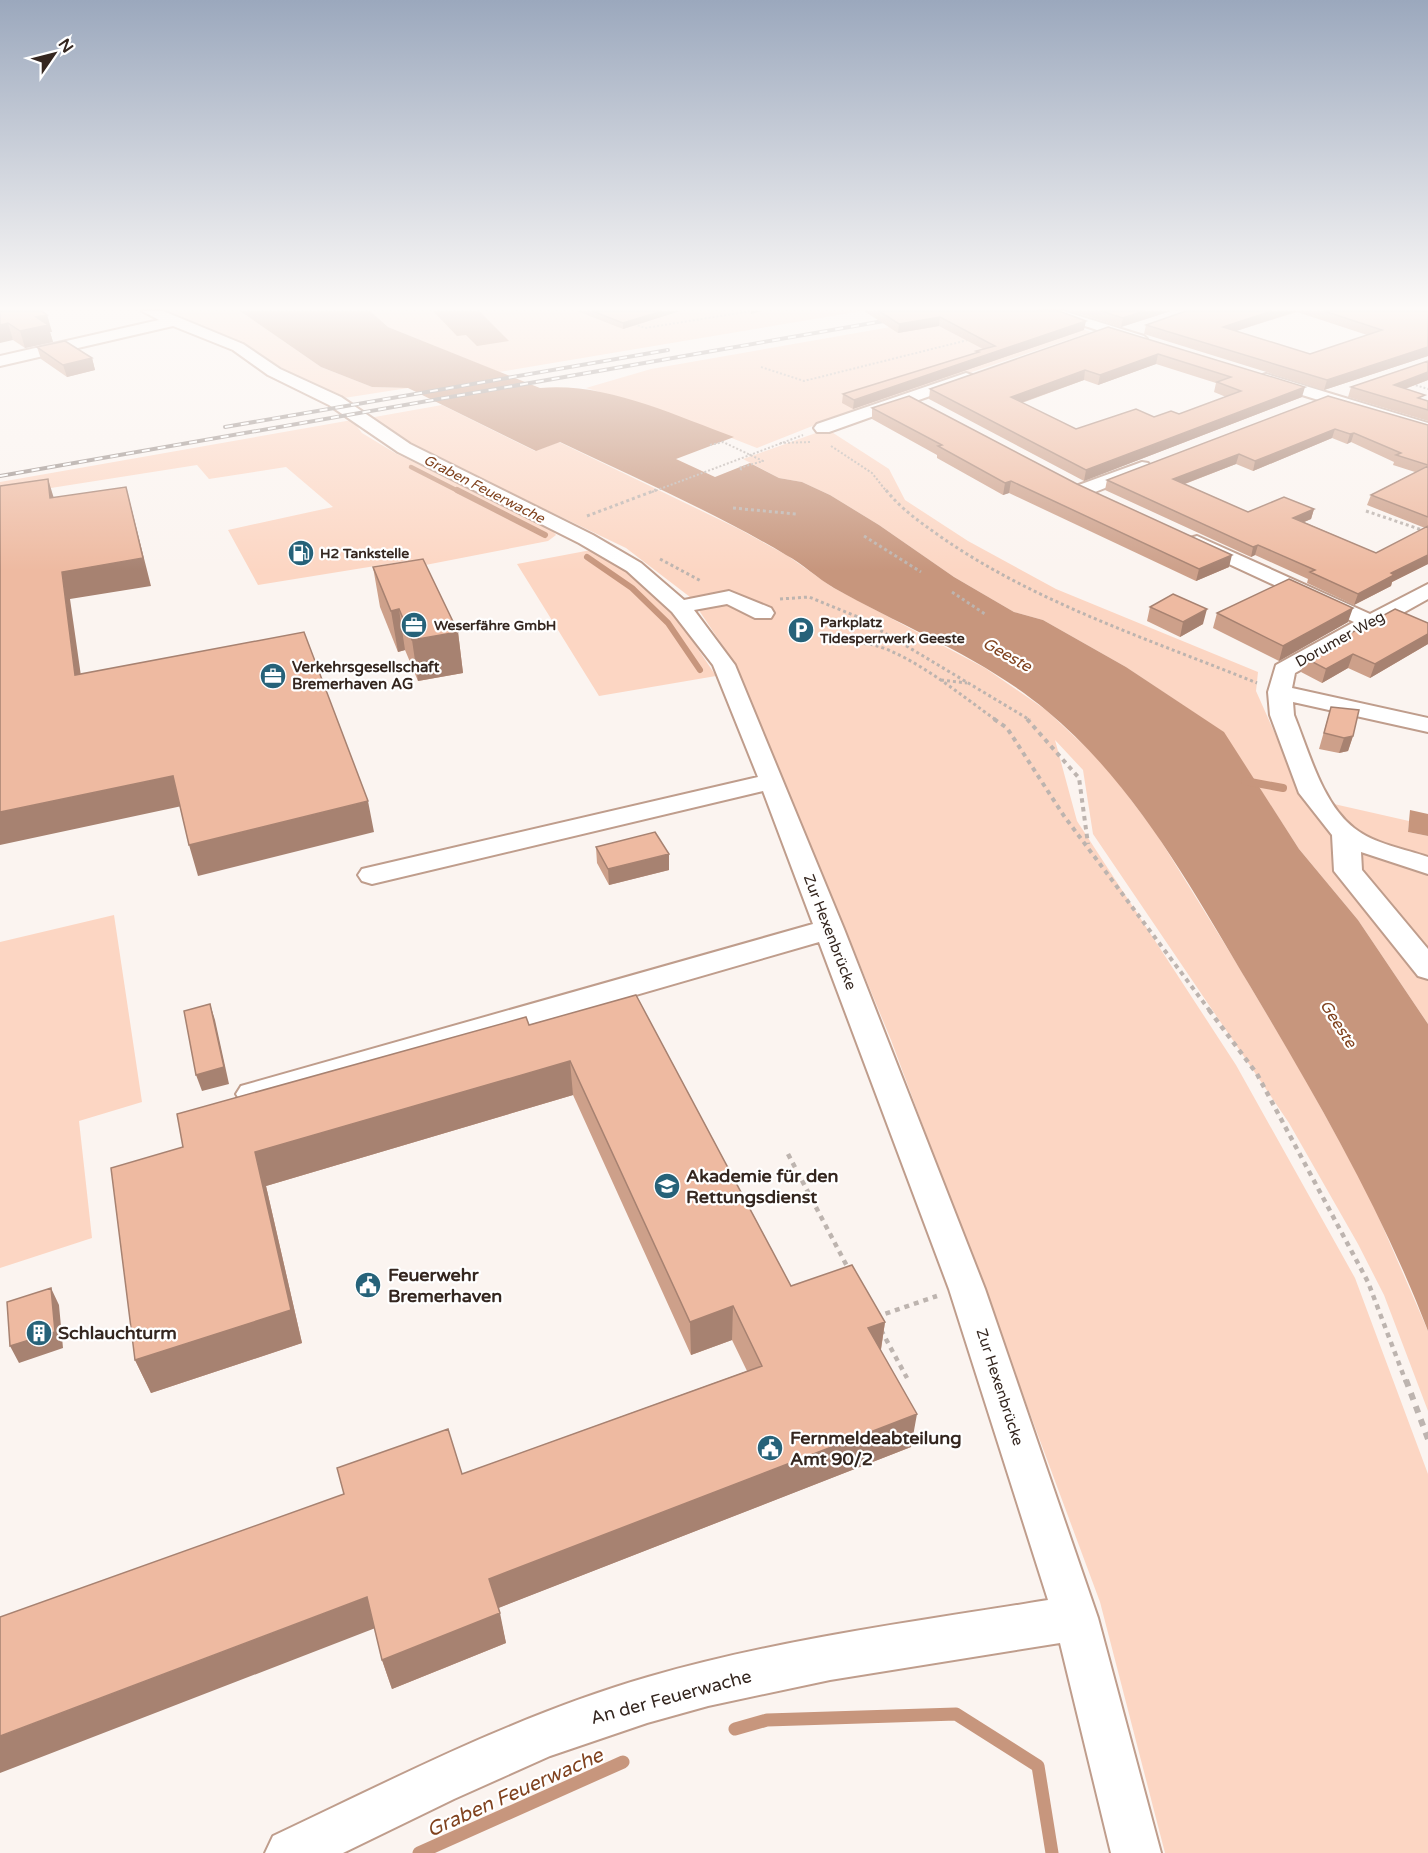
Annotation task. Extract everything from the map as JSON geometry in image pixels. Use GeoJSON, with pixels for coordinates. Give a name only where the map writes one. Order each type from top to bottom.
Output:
{"type":"FeatureCollection","features":[{"type":"Feature","properties":{"kind":"street","name":"Zur Hexenbrücke"},"geometry":{"type":"LineString","coordinates":[[329,397],[404,448],[586,539],[634,567],[680,606],[704,635],[724,665],[830,929],[967,1289],[1076,1618],[1136,1853]]}},
{"type":"Feature","properties":{"kind":"street"},"geometry":{"type":"LineString","coordinates":[[1303,406],[1324,397]]}},
{"type":"Feature","properties":{"kind":"street"},"geometry":{"type":"LineString","coordinates":[[1327,397],[1428,429]]}},
{"type":"Feature","properties":{"kind":"street"},"geometry":{"type":"LineString","coordinates":[[821,438],[909,398],[930,409]]}},
{"type":"Feature","properties":{"kind":"street"},"geometry":{"type":"LineString","coordinates":[[1083,490],[1160,460]]}},
{"type":"Feature","properties":{"kind":"street"},"geometry":{"type":"LineString","coordinates":[[1062,479],[1104,500]]}},
{"type":"Feature","properties":{"kind":"street"},"geometry":{"type":"LineString","coordinates":[[1180,535],[1370,622]]}},
{"type":"Feature","properties":{"kind":"street","name":"Dorumer Weg"},"geometry":{"type":"LineString","coordinates":[[1280,692],[1284,670],[1428,590]]}},
{"type":"Feature","properties":{"kind":"street"},"geometry":{"type":"LineString","coordinates":[[680,606],[736,600],[763,613]]}},
{"type":"Feature","properties":{"kind":"street"},"geometry":{"type":"LineString","coordinates":[[1428,725],[1280,692],[1282,715],[1312,794],[1345,834],[1348,842],[1348,871],[1428,969]]}},
{"type":"Feature","properties":{"kind":"street"},"geometry":{"type":"LineString","coordinates":[[372,875],[772,781]]}},
{"type":"Feature","properties":{"kind":"street"},"geometry":{"type":"LineString","coordinates":[[1345,834],[1364,844],[1428,866]]}},
{"type":"Feature","properties":{"kind":"street"},"geometry":{"type":"LineString","coordinates":[[226,1101],[830,929]]}},
{"type":"Feature","properties":{"kind":"street","name":"An der Feuerwache"},"geometry":{"type":"LineString","coordinates":[[290,1853],[510,1750],[588,1719],[651,1699],[787,1667],[1076,1618]]}},
{"type":"Feature","properties":{"kind":"path"},"geometry":{"type":"LineString","coordinates":[[780,443],[821,438]]}},
{"type":"Feature","properties":{"kind":"path"},"geometry":{"type":"LineString","coordinates":[[587,516],[780,443],[821,438],[872,473],[901,509],[956,547],[1007,577],[1081,611],[1280,692]]}},
{"type":"Feature","properties":{"kind":"path"},"geometry":{"type":"LineString","coordinates":[[710,446],[723,442],[763,461],[739,468],[742,470]]}},
{"type":"Feature","properties":{"kind":"path"},"geometry":{"type":"LineString","coordinates":[[733,508],[796,514]]}},
{"type":"Feature","properties":{"kind":"path"},"geometry":{"type":"LineString","coordinates":[[1366,511],[1428,532]]}},
{"type":"Feature","properties":{"kind":"path"},"geometry":{"type":"LineString","coordinates":[[864,536],[921,572]]}},
{"type":"Feature","properties":{"kind":"path"},"geometry":{"type":"LineString","coordinates":[[659,558],[736,600],[809,597],[858,617],[1030,721],[1079,778],[1088,844]]}},
{"type":"Feature","properties":{"kind":"path"},"geometry":{"type":"LineString","coordinates":[[952,592],[985,614]]}},
{"type":"Feature","properties":{"kind":"path"},"geometry":{"type":"LineString","coordinates":[[846,642],[873,645],[941,680],[1007,728],[1064,816],[1088,844],[1257,1074],[1368,1282],[1428,1439]]}},
{"type":"Feature","properties":{"kind":"path"},"geometry":{"type":"LineString","coordinates":[[941,680],[971,684]]}},
{"type":"Feature","properties":{"kind":"path"},"geometry":{"type":"LineString","coordinates":[[788,1154],[852,1276]]}},
{"type":"Feature","properties":{"kind":"path"},"geometry":{"type":"LineString","coordinates":[[868,1320],[928,1298],[967,1289]]}},
{"type":"Feature","properties":{"kind":"path"},"geometry":{"type":"LineString","coordinates":[[869,1307],[907,1378]]}},
{"type":"Feature","properties":{"kind":"shaded area"},"geometry":{"type":"Polygon","coordinates":[[[618,397],[896,397],[820,423],[757,448],[660,410],[618,397]]]}},
{"type":"Feature","properties":{"kind":"shaded area"},"geometry":{"type":"Polygon","coordinates":[[[442,405],[535,451],[559,442],[739,529],[788,556],[832,587],[985,668],[1046,710],[1104,764],[1156,833],[1300,1070],[1369,1195],[1428,1331],[1428,1411],[1384,1295],[1358,1244],[1289,1123],[1093,834],[1083,770],[1055,740],[1077,821],[1236,1065],[1355,1278],[1428,1474],[1428,1853],[1165,1853],[1100,1602],[891,1040],[737,667],[690,597],[626,548],[411,445],[369,418],[442,405]]]}},
{"type":"Feature","properties":{"kind":"shaded area"},"geometry":{"type":"Polygon","coordinates":[[[352,420],[362,433],[395,453],[550,527],[556,535],[548,541],[410,568],[406,561],[258,585],[228,530],[333,507],[286,467],[209,479],[197,465],[0,496],[0,482],[352,420]]]}},
{"type":"Feature","properties":{"kind":"shaded area"},"geometry":{"type":"Polygon","coordinates":[[[827,429],[889,469],[905,500],[968,541],[1056,589],[1258,672],[1256,691],[1303,797],[1409,821],[1408,832],[1428,836],[1428,1024],[1358,920],[1299,849],[1223,732],[1126,667],[1043,620],[1014,612],[954,577],[879,525],[830,495],[802,482],[779,478],[743,459],[827,429]]]}},
{"type":"Feature","properties":{"kind":"shaded area"},"geometry":{"type":"Polygon","coordinates":[[[591,550],[631,575],[670,607],[716,676],[599,696],[517,564],[591,550]]]}},
{"type":"Feature","properties":{"kind":"shaded area"},"geometry":{"type":"Polygon","coordinates":[[[114,915],[142,1102],[79,1121],[92,1238],[0,1268],[0,942],[114,915]]]}},
{"type":"Feature","properties":{"kind":"water","name":"Geeste"},"geometry":{"type":"Polygon","coordinates":[[[427,397],[623,397],[734,437],[676,459],[715,477],[750,463],[779,478],[802,482],[830,495],[879,525],[954,577],[1014,612],[1043,620],[1126,667],[1224,732],[1299,849],[1358,920],[1428,1024],[1428,1331],[1369,1198],[1299,1070],[1206,912],[1135,805],[1079,740],[1047,711],[997,675],[971,659],[834,588],[759,539],[560,442],[536,451],[427,397]]]}},
{"type":"Feature","properties":{"kind":"water"},"geometry":{"type":"Polygon","coordinates":[[[1410,810],[1428,814],[1428,836],[1408,832],[1410,810]]]}},
{"type":"Feature","properties":{"kind":"building"},"geometry":{"type":"Polygon","coordinates":[[[904,397],[912,397],[1077,484],[1232,555],[1199,569],[1011,481],[1005,483],[938,446],[942,445],[872,408],[904,397]]]}},
{"type":"Feature","properties":{"kind":"building"},"geometry":{"type":"Polygon","coordinates":[[[946,397],[1012,397],[1076,429],[1136,409],[1154,417],[1171,411],[1179,414],[1224,397],[1277,397],[1086,470],[946,397]]]}},
{"type":"Feature","properties":{"kind":"building"},"geometry":{"type":"Polygon","coordinates":[[[1324,397],[1333,397],[1428,425],[1428,465],[1396,455],[1401,453],[1354,433],[1350,434],[1335,429],[1255,461],[1239,454],[1173,479],[1248,512],[1284,497],[1314,509],[1293,518],[1376,553],[1428,526],[1428,555],[1391,573],[1394,575],[1358,594],[1310,572],[1315,570],[1258,545],[1253,547],[1107,480],[1324,397]]]}},
{"type":"Feature","properties":{"kind":"building"},"geometry":{"type":"Polygon","coordinates":[[[1386,397],[1419,397],[1428,401],[1428,410],[1386,397]]]}},
{"type":"Feature","properties":{"kind":"building"},"geometry":{"type":"Polygon","coordinates":[[[1428,466],[1428,517],[1371,495],[1428,466]]]}},
{"type":"Feature","properties":{"kind":"building","name":"Verkehrsgesellschaft Bremerhaven AG"},"geometry":{"type":"Polygon","coordinates":[[[48,479],[50,498],[126,487],[143,558],[62,572],[75,675],[304,632],[368,801],[189,845],[173,776],[0,812],[0,486],[48,479]]]}},
{"type":"Feature","properties":{"kind":"building"},"geometry":{"type":"Polygon","coordinates":[[[423,559],[458,632],[412,640],[399,609],[391,611],[373,567],[423,559]]]}},
{"type":"Feature","properties":{"kind":"building"},"geometry":{"type":"Polygon","coordinates":[[[1289,579],[1353,608],[1283,646],[1217,613],[1289,579]]]}},
{"type":"Feature","properties":{"kind":"building"},"geometry":{"type":"Polygon","coordinates":[[[1173,594],[1207,609],[1183,622],[1150,607],[1173,594]]]}},
{"type":"Feature","properties":{"kind":"building"},"geometry":{"type":"Polygon","coordinates":[[[1395,609],[1428,623],[1428,634],[1375,664],[1353,654],[1326,669],[1305,658],[1395,609]]]}},
{"type":"Feature","properties":{"kind":"building"},"geometry":{"type":"Polygon","coordinates":[[[1331,707],[1359,710],[1353,736],[1344,738],[1324,733],[1331,707]]]}},
{"type":"Feature","properties":{"kind":"building"},"geometry":{"type":"Polygon","coordinates":[[[655,832],[669,854],[608,869],[596,847],[655,832]]]}},
{"type":"Feature","properties":{"kind":"building"},"geometry":{"type":"Polygon","coordinates":[[[636,995],[791,1286],[852,1265],[885,1322],[868,1328],[917,1414],[489,1579],[500,1613],[382,1660],[367,1597],[0,1736],[0,1617],[344,1494],[337,1468],[448,1429],[462,1474],[762,1366],[733,1306],[690,1322],[570,1061],[255,1152],[291,1310],[135,1360],[111,1168],[183,1147],[177,1114],[526,1017],[529,1025],[636,995]]]}},
{"type":"Feature","properties":{"kind":"building"},"geometry":{"type":"Polygon","coordinates":[[[210,1004],[224,1067],[196,1075],[184,1011],[210,1004]]]}},
{"type":"Feature","properties":{"kind":"building"},"geometry":{"type":"Polygon","coordinates":[[[51,1288],[55,1332],[10,1346],[7,1302],[51,1288]]]}},
{"type":"Feature","properties":{"kind":"waterway","name":"Graben Feuerwache"},"geometry":{"type":"LineString","coordinates":[[411,467],[460,492]]}},
{"type":"Feature","properties":{"kind":"waterway","name":"Graben Feuerwache"},"geometry":{"type":"LineString","coordinates":[[457,490],[545,535]]}},
{"type":"Feature","properties":{"kind":"waterway","name":"Graben Feuerwache"},"geometry":{"type":"LineString","coordinates":[[587,557],[632,588],[668,623],[700,670]]}},
{"type":"Feature","properties":{"kind":"waterway"},"geometry":{"type":"LineString","coordinates":[[1245,781],[1283,788]]}},
{"type":"Feature","properties":{"kind":"waterway","name":"Graben Feuerwache"},"geometry":{"type":"LineString","coordinates":[[735,1729],[767,1720],[956,1714],[1038,1766],[1052,1853]]}},
{"type":"Feature","properties":{"kind":"waterway","name":"Graben Feuerwache"},"geometry":{"type":"LineString","coordinates":[[419,1853],[623,1762]]}},
{"type":"Feature","properties":{"kind":"railway"},"geometry":{"type":"LineString","coordinates":[[225,427],[395,397]]}},
{"type":"Feature","properties":{"kind":"railway"},"geometry":{"type":"LineString","coordinates":[[0,476],[448,397]]}},
{"type":"Feature","properties":{"kind":"place","name":"H2 Tankstelle"},"geometry":{"type":"Point","coordinates":[301,553]}},
{"type":"Feature","properties":{"kind":"place","name":"Weserfähre GmbH"},"geometry":{"type":"Point","coordinates":[414,625]}},
{"type":"Feature","properties":{"kind":"place","name":"Parkplatz Tidesperrwerk Geeste"},"geometry":{"type":"Point","coordinates":[801,630]}},
{"type":"Feature","properties":{"kind":"place","name":"Verkehrsgesellschaft Bremerhaven AG"},"geometry":{"type":"Point","coordinates":[273,676]}},
{"type":"Feature","properties":{"kind":"place","name":"Akademie für den Rettungsdienst"},"geometry":{"type":"Point","coordinates":[667,1186]}},
{"type":"Feature","properties":{"kind":"place","name":"Feuerwehr Bremerhaven"},"geometry":{"type":"Point","coordinates":[368,1285]}},
{"type":"Feature","properties":{"kind":"place","name":"Schlauchturm"},"geometry":{"type":"Point","coordinates":[39,1333]}},
{"type":"Feature","properties":{"kind":"place","name":"Fernmeldeabteilung Amt 90/2"},"geometry":{"type":"Point","coordinates":[770,1448]}}]}
